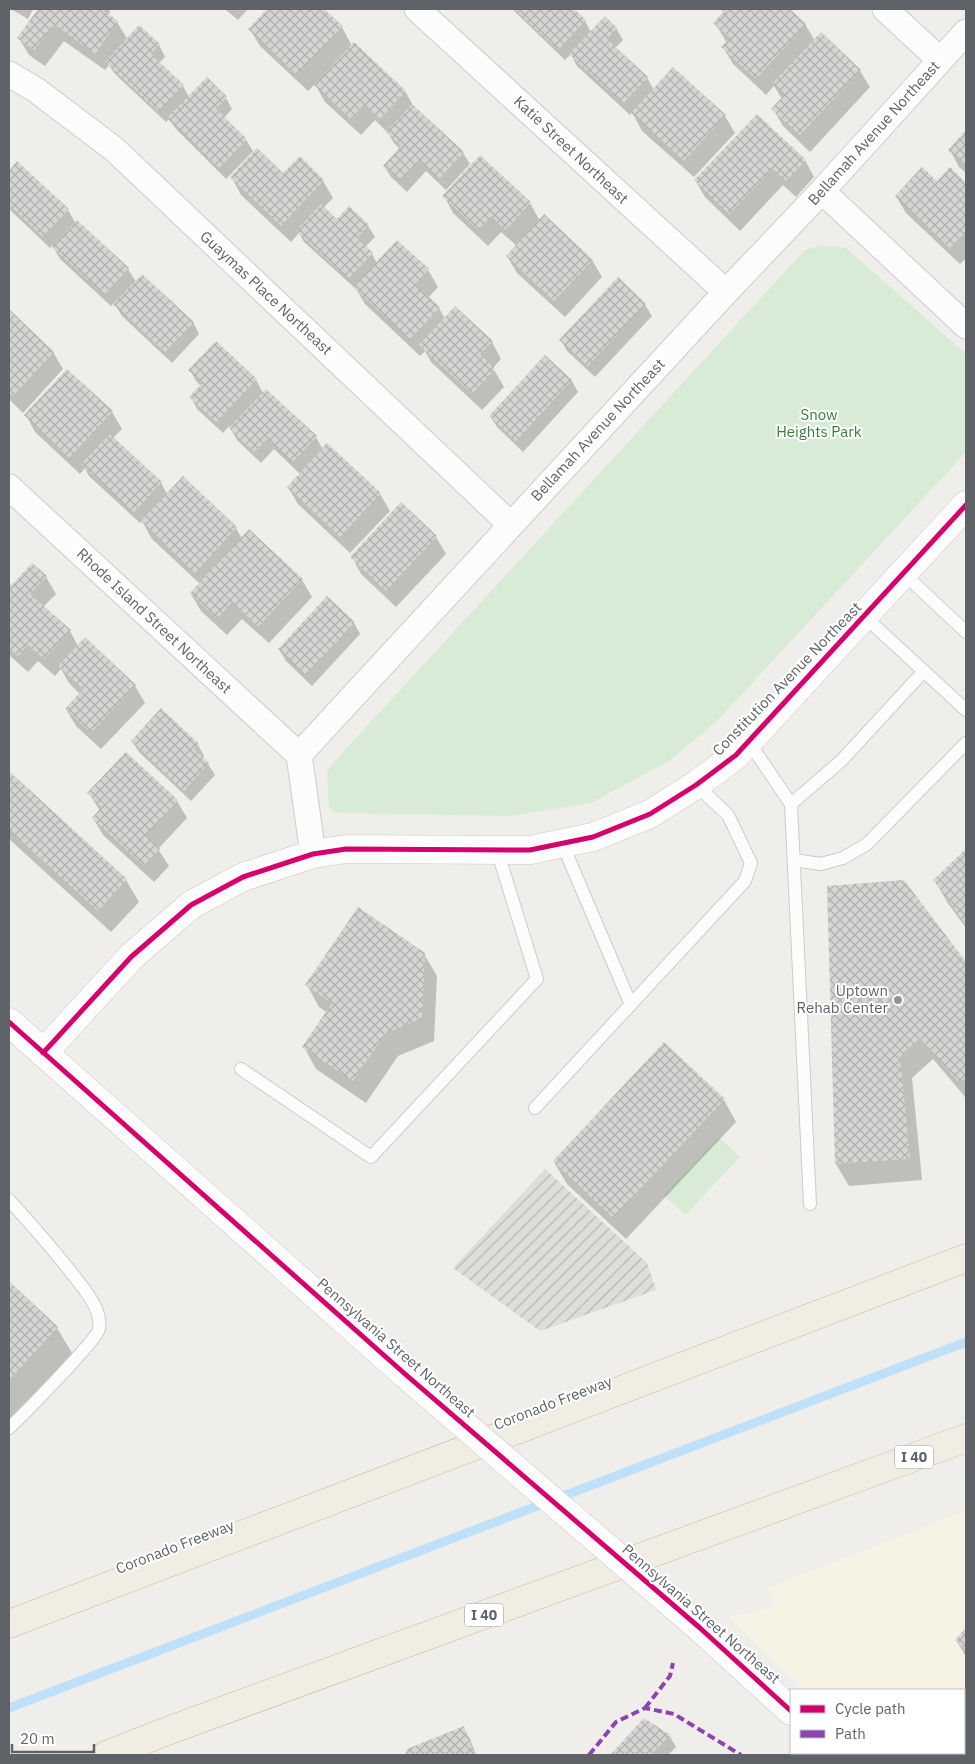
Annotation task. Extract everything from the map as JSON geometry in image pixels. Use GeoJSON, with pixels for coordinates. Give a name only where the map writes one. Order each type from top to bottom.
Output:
{"type":"FeatureCollection","features":[{"type":"Feature","properties":{"kind":"highway","name":"Coronado Freeway"},"geometry":{"type":"LineString","coordinates":[[9,1624],[966,1258]]}},
{"type":"Feature","properties":{"kind":"highway","name":"I 40"},"geometry":{"type":"LineString","coordinates":[[106,1755],[180,1726],[966,1438]]}},
{"type":"Feature","properties":{"kind":"street","name":"Katie Street Northeast"},"geometry":{"type":"LineString","coordinates":[[417,9],[726,292]]}},
{"type":"Feature","properties":{"kind":"street"},"geometry":{"type":"LineString","coordinates":[[884,9],[940,60]]}},
{"type":"Feature","properties":{"kind":"street","name":"Bellamah Avenue Northeast"},"geometry":{"type":"LineString","coordinates":[[299,755],[726,292],[822,191],[966,32]]}},
{"type":"Feature","properties":{"kind":"street","name":"Guaymas Place Northeast"},"geometry":{"type":"LineString","coordinates":[[9,74],[36,90],[114,149],[511,525]]}},
{"type":"Feature","properties":{"kind":"street"},"geometry":{"type":"LineString","coordinates":[[822,191],[966,326]]}},
{"type":"Feature","properties":{"kind":"street","name":"Rhode Island Street Northeast"},"geometry":{"type":"LineString","coordinates":[[9,487],[299,755]]}},
{"type":"Feature","properties":{"kind":"street","name":"Constitution Avenue Northeast"},"geometry":{"type":"LineString","coordinates":[[43,1053],[131,957],[191,905],[243,877],[313,854],[346,849],[530,850],[593,836],[650,814],[696,785],[736,755],[966,505]]}},
{"type":"Feature","properties":{"kind":"street"},"geometry":{"type":"LineString","coordinates":[[299,755],[313,854]]}},
{"type":"Feature","properties":{"kind":"street","name":"Pennsylvania Street Northeast"},"geometry":{"type":"LineString","coordinates":[[9,1022],[405,1374],[700,1628],[790,1710]]}},
{"type":"Feature","properties":{"kind":"lane"},"geometry":{"type":"LineString","coordinates":[[903,573],[966,632]]}},
{"type":"Feature","properties":{"kind":"lane"},"geometry":{"type":"LineString","coordinates":[[864,616],[966,710]]}},
{"type":"Feature","properties":{"kind":"lane"},"geometry":{"type":"LineString","coordinates":[[791,804],[841,761],[924,671]]}},
{"type":"Feature","properties":{"kind":"lane"},"geometry":{"type":"LineString","coordinates":[[748,742],[791,804],[810,1204]]}},
{"type":"Feature","properties":{"kind":"lane"},"geometry":{"type":"LineString","coordinates":[[794,860],[821,864],[843,858],[867,844],[966,743]]}},
{"type":"Feature","properties":{"kind":"lane"},"geometry":{"type":"LineString","coordinates":[[535,1108],[745,881],[751,863],[728,815],[696,785]]}},
{"type":"Feature","properties":{"kind":"lane"},"geometry":{"type":"LineString","coordinates":[[562,843],[631,1005]]}},
{"type":"Feature","properties":{"kind":"lane"},"geometry":{"type":"LineString","coordinates":[[241,1069],[371,1156],[537,979],[497,850]]}},
{"type":"Feature","properties":{"kind":"lane"},"geometry":{"type":"LineString","coordinates":[[9,1200],[50,1245],[85,1291],[96,1309],[100,1320],[99,1332],[86,1348],[23,1416],[9,1428]]}},
{"type":"Feature","properties":{"kind":"shaded area"},"geometry":{"type":"Polygon","coordinates":[[[545,1169],[647,1263],[656,1290],[540,1331],[453,1268],[545,1169]]]}},
{"type":"Feature","properties":{"kind":"shaded area"},"geometry":{"type":"Polygon","coordinates":[[[966,1511],[966,1744],[965,1689],[804,1689],[728,1617],[775,1607],[768,1588],[966,1511]]]}},
{"type":"Feature","properties":{"kind":"shaded area"},"geometry":{"type":"Polygon","coordinates":[[[874,1754],[957,1754],[956,1755],[874,1754]]]}},
{"type":"Feature","properties":{"kind":"green space","name":"Snow Heights Park"},"geometry":{"type":"Polygon","coordinates":[[[821,245],[846,248],[966,354],[966,452],[717,721],[669,761],[591,803],[511,816],[336,813],[329,807],[327,772],[332,764],[805,250],[821,245]]]}},
{"type":"Feature","properties":{"kind":"green space"},"geometry":{"type":"Polygon","coordinates":[[[719,1137],[740,1157],[685,1215],[664,1195],[719,1137]]]}},
{"type":"Feature","properties":{"kind":"building"},"geometry":{"type":"Polygon","coordinates":[[[38,9],[101,9],[118,21],[95,54],[54,24],[35,50],[17,38],[38,9]]]}},
{"type":"Feature","properties":{"kind":"building"},"geometry":{"type":"Polygon","coordinates":[[[267,9],[324,9],[343,26],[297,75],[248,29],[267,9]]]}},
{"type":"Feature","properties":{"kind":"building"},"geometry":{"type":"Polygon","coordinates":[[[514,9],[574,9],[586,20],[558,50],[514,9]]]}},
{"type":"Feature","properties":{"kind":"building"},"geometry":{"type":"Polygon","coordinates":[[[726,9],[790,9],[806,24],[756,79],[721,47],[730,38],[713,23],[726,9]]]}},
{"type":"Feature","properties":{"kind":"building"},"geometry":{"type":"Polygon","coordinates":[[[605,16],[617,28],[607,39],[648,77],[623,104],[569,54],[605,16]]]}},
{"type":"Feature","properties":{"kind":"building"},"geometry":{"type":"Polygon","coordinates":[[[139,25],[160,44],[151,54],[184,85],[159,112],[105,62],[139,25]]]}},
{"type":"Feature","properties":{"kind":"building"},"geometry":{"type":"Polygon","coordinates":[[[821,32],[861,70],[800,135],[771,109],[784,95],[772,84],[821,32]]]}},
{"type":"Feature","properties":{"kind":"building"},"geometry":{"type":"Polygon","coordinates":[[[354,42],[406,91],[380,119],[364,104],[351,119],[314,85],[354,42]]]}},
{"type":"Feature","properties":{"kind":"building"},"geometry":{"type":"Polygon","coordinates":[[[673,67],[726,115],[684,161],[631,113],[673,67]]]}},
{"type":"Feature","properties":{"kind":"building"},"geometry":{"type":"Polygon","coordinates":[[[207,77],[227,97],[216,109],[247,139],[219,168],[167,118],[207,77]]]}},
{"type":"Feature","properties":{"kind":"building"},"geometry":{"type":"Polygon","coordinates":[[[412,104],[464,152],[439,179],[419,161],[400,181],[383,166],[401,146],[386,132],[412,104]]]}},
{"type":"Feature","properties":{"kind":"building"},"geometry":{"type":"Polygon","coordinates":[[[757,114],[806,160],[786,181],[773,169],[729,214],[694,180],[757,114]]]}},
{"type":"Feature","properties":{"kind":"building"},"geometry":{"type":"Polygon","coordinates":[[[966,130],[966,167],[948,150],[966,130]]]}},
{"type":"Feature","properties":{"kind":"building"},"geometry":{"type":"Polygon","coordinates":[[[257,148],[283,173],[300,156],[324,180],[281,226],[230,177],[257,148]]]}},
{"type":"Feature","properties":{"kind":"building"},"geometry":{"type":"Polygon","coordinates":[[[480,155],[531,202],[506,230],[491,216],[478,230],[442,196],[480,155]]]}},
{"type":"Feature","properties":{"kind":"building"},"geometry":{"type":"Polygon","coordinates":[[[17,161],[69,209],[43,237],[9,205],[9,171],[17,161]]]}},
{"type":"Feature","properties":{"kind":"building"},"geometry":{"type":"Polygon","coordinates":[[[922,167],[937,181],[950,167],[966,183],[966,231],[950,248],[895,196],[922,167]]]}},
{"type":"Feature","properties":{"kind":"building"},"geometry":{"type":"Polygon","coordinates":[[[321,204],[337,219],[349,206],[369,225],[357,238],[373,253],[348,279],[296,231],[321,204]]]}},
{"type":"Feature","properties":{"kind":"building"},"geometry":{"type":"Polygon","coordinates":[[[544,214],[593,260],[554,301],[506,256],[544,214]]]}},
{"type":"Feature","properties":{"kind":"building"},"geometry":{"type":"Polygon","coordinates":[[[77,220],[129,268],[104,295],[52,247],[77,220]]]}},
{"type":"Feature","properties":{"kind":"building"},"geometry":{"type":"Polygon","coordinates":[[[397,240],[429,269],[415,284],[440,307],[410,340],[353,287],[397,240]]]}},
{"type":"Feature","properties":{"kind":"building"},"geometry":{"type":"Polygon","coordinates":[[[142,274],[194,322],[165,352],[113,304],[142,274]]]}},
{"type":"Feature","properties":{"kind":"building"},"geometry":{"type":"Polygon","coordinates":[[[618,277],[646,304],[588,366],[559,340],[618,277]]]}},
{"type":"Feature","properties":{"kind":"building"},"geometry":{"type":"Polygon","coordinates":[[[455,306],[493,341],[480,354],[495,369],[472,394],[419,345],[455,306]]]}},
{"type":"Feature","properties":{"kind":"building"},"geometry":{"type":"Polygon","coordinates":[[[9,309],[54,352],[13,396],[9,393],[9,309]]]}},
{"type":"Feature","properties":{"kind":"building"},"geometry":{"type":"Polygon","coordinates":[[[216,341],[257,379],[216,422],[189,397],[202,383],[188,370],[216,341]]]}},
{"type":"Feature","properties":{"kind":"building"},"geometry":{"type":"Polygon","coordinates":[[[545,355],[572,380],[516,441],[489,416],[545,355]]]}},
{"type":"Feature","properties":{"kind":"building"},"geometry":{"type":"Polygon","coordinates":[[[67,369],[113,411],[69,458],[24,415],[67,369]]]}},
{"type":"Feature","properties":{"kind":"building"},"geometry":{"type":"Polygon","coordinates":[[[266,389],[317,436],[292,463],[267,439],[254,452],[229,428],[266,389]]]}},
{"type":"Feature","properties":{"kind":"building"},"geometry":{"type":"Polygon","coordinates":[[[110,434],[162,482],[133,513],[81,464],[110,434]]]}},
{"type":"Feature","properties":{"kind":"building"},"geometry":{"type":"Polygon","coordinates":[[[327,443],[381,493],[340,537],[287,487],[327,443]]]}},
{"type":"Feature","properties":{"kind":"building"},"geometry":{"type":"Polygon","coordinates":[[[183,476],[237,527],[195,573],[141,521],[183,476]]]}},
{"type":"Feature","properties":{"kind":"building"},"geometry":{"type":"Polygon","coordinates":[[[401,502],[437,536],[386,591],[350,557],[401,502]]]}},
{"type":"Feature","properties":{"kind":"building"},"geometry":{"type":"Polygon","coordinates":[[[249,529],[303,579],[258,627],[232,602],[217,619],[190,593],[249,529]]]}},
{"type":"Feature","properties":{"kind":"building"},"geometry":{"type":"Polygon","coordinates":[[[32,563],[47,576],[30,594],[71,630],[44,659],[28,645],[18,656],[9,648],[9,588],[32,563]]]}},
{"type":"Feature","properties":{"kind":"building"},"geometry":{"type":"Polygon","coordinates":[[[327,596],[355,622],[305,675],[278,649],[327,596]]]}},
{"type":"Feature","properties":{"kind":"building"},"geometry":{"type":"Polygon","coordinates":[[[85,637],[136,685],[91,733],[65,709],[83,689],[58,666],[85,637]]]}},
{"type":"Feature","properties":{"kind":"building"},"geometry":{"type":"Polygon","coordinates":[[[161,708],[199,744],[194,749],[209,763],[184,791],[131,741],[161,708]]]}},
{"type":"Feature","properties":{"kind":"building"},"geometry":{"type":"Polygon","coordinates":[[[126,752],[178,800],[146,835],[160,849],[144,866],[92,818],[102,807],[87,793],[126,752]]]}},
{"type":"Feature","properties":{"kind":"building"},"geometry":{"type":"Polygon","coordinates":[[[9,771],[127,879],[98,911],[9,830],[9,771]]]}},
{"type":"Feature","properties":{"kind":"building"},"geometry":{"type":"Polygon","coordinates":[[[966,849],[966,925],[933,880],[966,849]]]}},
{"type":"Feature","properties":{"kind":"building","name":"Uptown Rehab Center"},"geometry":{"type":"Polygon","coordinates":[[[904,880],[966,962],[966,1079],[958,1082],[920,1038],[900,1056],[910,1159],[835,1164],[827,886],[904,880]]]}},
{"type":"Feature","properties":{"kind":"building"},"geometry":{"type":"Polygon","coordinates":[[[358,907],[425,953],[422,1018],[385,1034],[353,1081],[302,1047],[332,1003],[305,985],[358,907]]]}},
{"type":"Feature","properties":{"kind":"building"},"geometry":{"type":"Polygon","coordinates":[[[664,1042],[725,1099],[613,1218],[553,1161],[664,1042]]]}},
{"type":"Feature","properties":{"kind":"building"},"geometry":{"type":"Polygon","coordinates":[[[9,1281],[58,1327],[9,1380],[9,1281]]]}},
{"type":"Feature","properties":{"kind":"building"},"geometry":{"type":"Polygon","coordinates":[[[966,1627],[966,1650],[955,1640],[966,1627]]]}},
{"type":"Feature","properties":{"kind":"building"},"geometry":{"type":"Polygon","coordinates":[[[644,1718],[670,1735],[651,1755],[610,1755],[644,1718]]]}},
{"type":"Feature","properties":{"kind":"building"},"geometry":{"type":"Polygon","coordinates":[[[464,1726],[475,1755],[405,1755],[407,1749],[464,1726]]]}},
{"type":"Feature","properties":{"kind":"waterway"},"geometry":{"type":"LineString","coordinates":[[9,1708],[966,1342]]}},
{"type":"Feature","properties":{"kind":"marked path"},"geometry":{"type":"LineString","coordinates":[[645,1708],[670,1676],[673,1663]]}},
{"type":"Feature","properties":{"kind":"marked path"},"geometry":{"type":"LineString","coordinates":[[589,1755],[616,1722],[645,1708],[674,1714],[741,1755]]}},
{"type":"Feature","properties":{"kind":"cycle path"},"geometry":{"type":"LineString","coordinates":[[43,1053],[131,957],[191,905],[243,877],[313,854],[346,849],[530,850],[593,837],[650,814],[696,785],[736,755],[966,505]]}},
{"type":"Feature","properties":{"kind":"cycle path"},"geometry":{"type":"LineString","coordinates":[[9,1022],[405,1374],[700,1628],[790,1710]]}},
{"type":"Feature","properties":{"kind":"place","name":"Uptown Rehab Center"},"geometry":{"type":"Point","coordinates":[898,1000]}}]}
